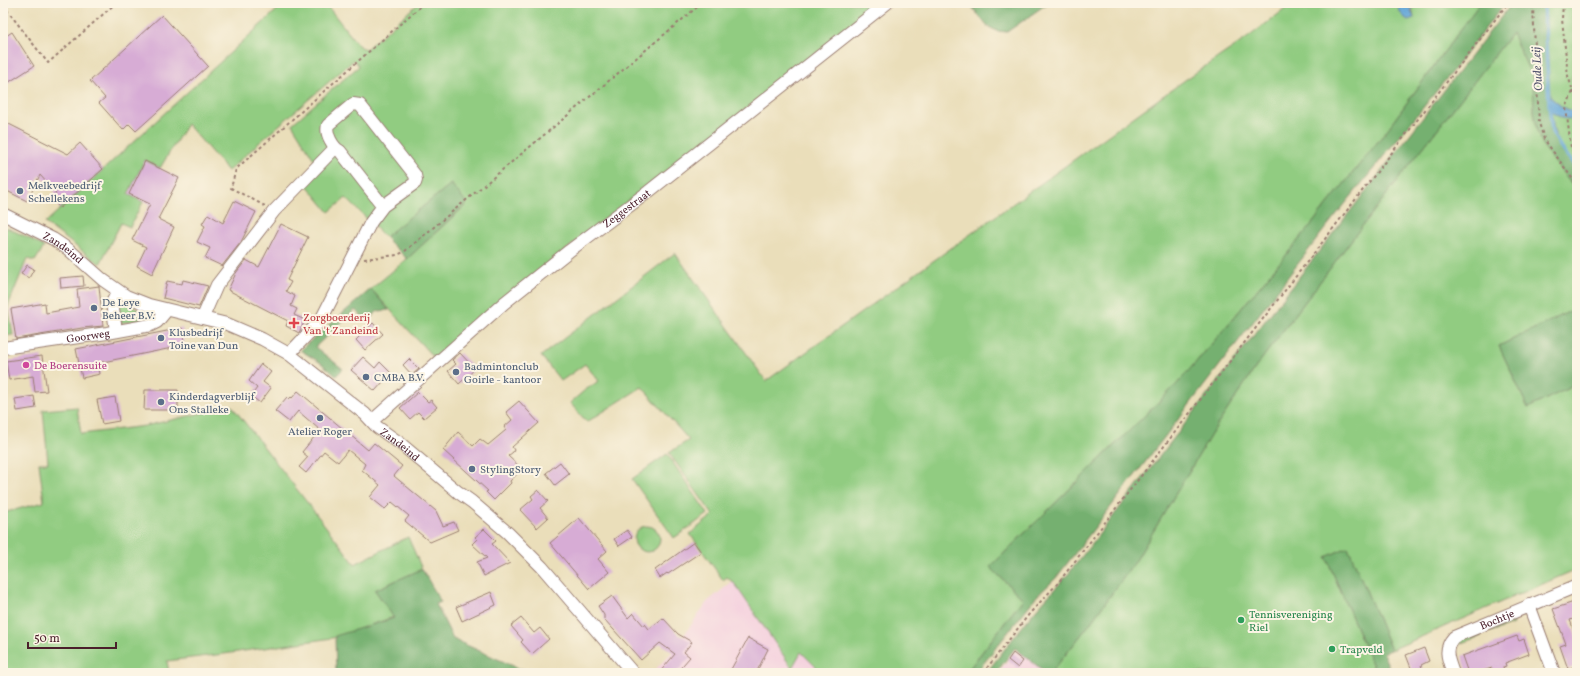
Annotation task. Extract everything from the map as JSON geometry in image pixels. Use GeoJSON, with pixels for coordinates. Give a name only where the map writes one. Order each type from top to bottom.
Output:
{"type":"FeatureCollection","features":[{"type":"Feature","properties":{"kind":"street","name":"Zeggestraat"},"geometry":{"type":"LineString","coordinates":[[372,421],[504,303],[570,250],[648,192],[887,3]]}},
{"type":"Feature","properties":{"kind":"street"},"geometry":{"type":"LineString","coordinates":[[289,354],[321,320],[370,224],[383,206],[415,183],[416,178],[360,105],[353,104],[350,105],[327,127],[327,133],[335,148],[340,151],[383,206]]}},
{"type":"Feature","properties":{"kind":"street"},"geometry":{"type":"LineString","coordinates":[[204,317],[217,285],[274,211],[335,148]]}},
{"type":"Feature","properties":{"kind":"street","name":"Zandeind"},"geometry":{"type":"LineString","coordinates":[[3,214],[46,234],[57,241],[118,291],[138,301],[167,310],[204,317],[243,330],[289,354],[365,414],[508,533],[542,567],[634,673]]}},
{"type":"Feature","properties":{"kind":"street"},"geometry":{"type":"LineString","coordinates":[[116,332],[112,303],[118,291]]}},
{"type":"Feature","properties":{"kind":"street","name":"Goorweg"},"geometry":{"type":"LineString","coordinates":[[3,348],[116,332],[151,325],[157,322],[167,310]]}},
{"type":"Feature","properties":{"kind":"street","name":"Bochtje"},"geometry":{"type":"LineString","coordinates":[[1453,673],[1447,656],[1447,649],[1454,637],[1577,586]]}},
{"type":"Feature","properties":{"kind":"street"},"geometry":{"type":"LineString","coordinates":[[1529,605],[1554,673]]}},
{"type":"Feature","properties":{"kind":"path"},"geometry":{"type":"LineString","coordinates":[[3,4],[48,63],[116,3]]}},
{"type":"Feature","properties":{"kind":"path"},"geometry":{"type":"LineString","coordinates":[[274,211],[231,188],[236,169],[424,3]]}},
{"type":"Feature","properties":{"kind":"path"},"geometry":{"type":"LineString","coordinates":[[353,258],[361,260],[392,256],[404,252],[702,3]]}},
{"type":"Feature","properties":{"kind":"path"},"geometry":{"type":"LineString","coordinates":[[983,673],[1030,613],[1058,583],[1508,3]]}},
{"type":"Feature","properties":{"kind":"path"},"geometry":{"type":"LineString","coordinates":[[1526,3],[1533,8],[1539,123],[1544,139],[1577,185]]}},
{"type":"Feature","properties":{"kind":"path"},"geometry":{"type":"LineString","coordinates":[[1562,3],[1562,19],[1568,76],[1573,91],[1577,97]]}},
{"type":"Feature","properties":{"kind":"path"},"geometry":{"type":"LineString","coordinates":[[1573,91],[1566,108],[1571,148],[1577,156]]}},
{"type":"Feature","properties":{"kind":"shaded area"},"geometry":{"type":"Polygon","coordinates":[[[733,581],[792,668],[801,652],[822,673],[652,673],[673,651],[707,602],[733,581]]]}},
{"type":"Feature","properties":{"kind":"shaded area"},"geometry":{"type":"Polygon","coordinates":[[[1015,651],[1044,664],[1050,673],[998,673],[1015,651]]]}},
{"type":"Feature","properties":{"kind":"green space"},"geometry":{"type":"Polygon","coordinates":[[[288,3],[325,3],[359,46],[366,49],[419,3],[881,3],[488,311],[434,358],[371,289],[407,259],[467,204],[451,184],[385,237],[346,198],[329,212],[306,184],[315,161],[292,124],[359,66],[354,60],[228,171],[187,124],[160,168],[145,160],[128,194],[143,202],[130,227],[121,223],[100,264],[45,223],[278,9],[288,3]]]}},
{"type":"Feature","properties":{"kind":"green space"},"geometry":{"type":"Polygon","coordinates":[[[969,3],[1048,3],[1007,32],[997,31],[987,26],[969,3]]]}},
{"type":"Feature","properties":{"kind":"green space"},"geometry":{"type":"Polygon","coordinates":[[[1293,3],[1398,3],[1398,5],[1414,18],[1411,3],[1480,3],[1384,134],[1307,230],[1177,384],[990,567],[1023,599],[966,673],[822,673],[801,652],[792,668],[734,583],[727,577],[723,580],[690,534],[713,515],[669,453],[689,440],[642,387],[587,422],[570,403],[585,390],[599,381],[585,364],[561,381],[541,356],[675,253],[766,381],[1185,80],[1247,38],[1293,3]]]}},
{"type":"Feature","properties":{"kind":"green space"},"geometry":{"type":"Polygon","coordinates":[[[1480,3],[1505,3],[1447,78],[1324,230],[1056,578],[1036,597],[976,673],[966,673],[1023,599],[990,567],[1177,384],[1307,230],[1384,134],[1480,3]]]}},
{"type":"Feature","properties":{"kind":"green space"},"geometry":{"type":"Polygon","coordinates":[[[1512,3],[1547,3],[1545,5],[1551,112],[1554,131],[1560,145],[1577,171],[1577,192],[1543,146],[1537,131],[1534,111],[1533,79],[1512,33],[1356,234],[1258,364],[1212,433],[1135,562],[1089,625],[1051,673],[1046,673],[1015,648],[996,673],[986,673],[1033,613],[1069,573],[1512,3]]]}},
{"type":"Feature","properties":{"kind":"green space"},"geometry":{"type":"Polygon","coordinates":[[[1577,3],[1577,72],[1571,78],[1577,88],[1577,113],[1562,107],[1549,96],[1545,4],[1577,3]]]}},
{"type":"Feature","properties":{"kind":"green space"},"geometry":{"type":"Polygon","coordinates":[[[1512,33],[1533,79],[1534,111],[1537,131],[1543,146],[1577,192],[1577,308],[1499,346],[1528,408],[1577,384],[1577,569],[1391,650],[1348,547],[1326,557],[1376,673],[1051,673],[1089,625],[1135,562],[1212,433],[1258,364],[1356,234],[1512,33]]]}},
{"type":"Feature","properties":{"kind":"green space"},"geometry":{"type":"Polygon","coordinates":[[[1551,112],[1562,118],[1570,119],[1577,123],[1577,171],[1560,145],[1554,131],[1551,112]]]}},
{"type":"Feature","properties":{"kind":"green space"},"geometry":{"type":"Polygon","coordinates":[[[451,184],[467,203],[407,259],[385,237],[451,184]]]}},
{"type":"Feature","properties":{"kind":"green space"},"geometry":{"type":"Polygon","coordinates":[[[3,226],[44,247],[35,261],[27,259],[8,306],[13,335],[3,336],[3,226]]]}},
{"type":"Feature","properties":{"kind":"green space"},"geometry":{"type":"Polygon","coordinates":[[[371,289],[389,310],[378,311],[367,321],[355,310],[315,347],[343,369],[336,376],[321,363],[300,350],[371,289]]]}},
{"type":"Feature","properties":{"kind":"green space"},"geometry":{"type":"Polygon","coordinates":[[[118,300],[137,308],[139,317],[145,316],[146,319],[121,323],[118,300]]]}},
{"type":"Feature","properties":{"kind":"green space"},"geometry":{"type":"Polygon","coordinates":[[[1577,308],[1577,384],[1528,408],[1499,346],[1577,308]]]}},
{"type":"Feature","properties":{"kind":"green space"},"geometry":{"type":"Polygon","coordinates":[[[232,406],[355,564],[408,537],[422,569],[375,590],[394,617],[332,638],[167,661],[169,673],[3,673],[3,513],[44,502],[39,463],[48,463],[43,410],[77,407],[81,434],[145,426],[232,406]]]}},
{"type":"Feature","properties":{"kind":"green space"},"geometry":{"type":"Polygon","coordinates":[[[667,454],[708,514],[674,538],[632,479],[667,454]]]}},
{"type":"Feature","properties":{"kind":"green space"},"geometry":{"type":"Polygon","coordinates":[[[647,526],[656,530],[660,539],[656,548],[647,552],[638,548],[634,539],[638,530],[647,526]]]}},
{"type":"Feature","properties":{"kind":"green space"},"geometry":{"type":"Polygon","coordinates":[[[1348,547],[1391,650],[1383,653],[1391,673],[1376,673],[1326,557],[1348,547]]]}},
{"type":"Feature","properties":{"kind":"green space"},"geometry":{"type":"Polygon","coordinates":[[[422,569],[441,602],[436,604],[453,639],[523,669],[527,673],[336,673],[335,636],[394,618],[375,590],[422,569]]]}},
{"type":"Feature","properties":{"kind":"green space"},"geometry":{"type":"Polygon","coordinates":[[[1510,617],[1513,624],[1490,632],[1488,627],[1510,617]]]}},
{"type":"Feature","properties":{"kind":"green space"},"geometry":{"type":"Polygon","coordinates":[[[1479,630],[1481,636],[1458,644],[1456,641],[1479,630]]]}},
{"type":"Feature","properties":{"kind":"water"},"geometry":{"type":"Polygon","coordinates":[[[1398,3],[1411,3],[1411,10],[1414,18],[1408,20],[1404,17],[1400,11],[1398,3]]]}},
{"type":"Feature","properties":{"kind":"water"},"geometry":{"type":"Polygon","coordinates":[[[1549,96],[1562,107],[1577,113],[1577,123],[1570,119],[1562,118],[1551,112],[1549,96]]]}},
{"type":"Feature","properties":{"kind":"building"},"geometry":{"type":"Polygon","coordinates":[[[162,15],[208,66],[136,131],[129,124],[123,130],[99,103],[105,98],[90,81],[162,15]]]}},
{"type":"Feature","properties":{"kind":"building"},"geometry":{"type":"Polygon","coordinates":[[[12,32],[34,66],[3,86],[3,38],[12,32]]]}},
{"type":"Feature","properties":{"kind":"building"},"geometry":{"type":"Polygon","coordinates":[[[3,121],[68,154],[80,143],[103,169],[60,208],[50,198],[56,193],[40,175],[27,201],[3,189],[3,121]]]}},
{"type":"Feature","properties":{"kind":"building"},"geometry":{"type":"Polygon","coordinates":[[[145,161],[179,178],[158,219],[174,227],[152,274],[137,266],[146,247],[132,240],[150,204],[129,194],[145,161]]]}},
{"type":"Feature","properties":{"kind":"building"},"geometry":{"type":"Polygon","coordinates":[[[234,201],[256,212],[241,242],[222,266],[205,258],[210,248],[197,242],[205,226],[202,224],[208,214],[223,223],[234,201]]]}},
{"type":"Feature","properties":{"kind":"building"},"geometry":{"type":"Polygon","coordinates":[[[281,224],[308,237],[287,280],[291,282],[286,291],[295,296],[291,306],[297,309],[294,315],[305,320],[299,333],[286,326],[288,321],[228,290],[236,273],[246,260],[259,267],[281,224]]]}},
{"type":"Feature","properties":{"kind":"building"},"geometry":{"type":"Polygon","coordinates":[[[27,265],[34,269],[29,278],[21,274],[27,265]]]}},
{"type":"Feature","properties":{"kind":"building"},"geometry":{"type":"Polygon","coordinates":[[[83,276],[84,286],[61,288],[60,278],[83,276]]]}},
{"type":"Feature","properties":{"kind":"building"},"geometry":{"type":"Polygon","coordinates":[[[183,280],[208,286],[199,307],[163,298],[167,281],[182,284],[183,280]]]}},
{"type":"Feature","properties":{"kind":"building"},"geometry":{"type":"Polygon","coordinates":[[[99,286],[103,326],[16,339],[11,309],[45,303],[46,313],[79,307],[77,289],[99,286]]]}},
{"type":"Feature","properties":{"kind":"building"},"geometry":{"type":"Polygon","coordinates":[[[373,323],[383,334],[365,350],[356,340],[373,323]]]}},
{"type":"Feature","properties":{"kind":"building"},"geometry":{"type":"Polygon","coordinates":[[[182,328],[184,340],[182,346],[98,363],[100,374],[82,378],[76,349],[182,328]]]}},
{"type":"Feature","properties":{"kind":"building"},"geometry":{"type":"Polygon","coordinates":[[[460,353],[475,369],[459,384],[448,371],[456,364],[452,360],[460,353]]]}},
{"type":"Feature","properties":{"kind":"building"},"geometry":{"type":"Polygon","coordinates":[[[42,356],[47,391],[35,392],[33,376],[9,380],[6,361],[42,356]]]}},
{"type":"Feature","properties":{"kind":"building"},"geometry":{"type":"Polygon","coordinates":[[[363,357],[375,368],[380,362],[391,373],[375,391],[351,370],[363,357]]]}},
{"type":"Feature","properties":{"kind":"building"},"geometry":{"type":"Polygon","coordinates":[[[409,359],[419,369],[412,375],[403,365],[409,359]]]}},
{"type":"Feature","properties":{"kind":"building"},"geometry":{"type":"Polygon","coordinates":[[[261,364],[271,372],[263,382],[271,388],[260,403],[251,396],[257,388],[249,381],[261,364]]]}},
{"type":"Feature","properties":{"kind":"building"},"geometry":{"type":"Polygon","coordinates":[[[145,390],[178,390],[178,410],[144,410],[145,390]]]}},
{"type":"Feature","properties":{"kind":"building"},"geometry":{"type":"Polygon","coordinates":[[[298,391],[368,450],[374,443],[402,466],[394,476],[436,511],[443,526],[454,522],[458,530],[430,542],[405,521],[409,516],[392,502],[385,509],[370,497],[380,485],[362,470],[365,464],[348,450],[338,462],[324,451],[306,473],[299,467],[308,457],[302,452],[320,430],[298,411],[289,422],[275,411],[287,397],[289,399],[291,397],[292,398],[298,391]]]}},
{"type":"Feature","properties":{"kind":"building"},"geometry":{"type":"Polygon","coordinates":[[[418,392],[428,402],[431,400],[437,407],[424,418],[418,412],[410,419],[400,408],[418,392]]]}},
{"type":"Feature","properties":{"kind":"building"},"geometry":{"type":"Polygon","coordinates":[[[34,396],[36,408],[17,411],[15,399],[34,396]]]}},
{"type":"Feature","properties":{"kind":"building"},"geometry":{"type":"Polygon","coordinates":[[[115,397],[119,421],[102,424],[97,400],[115,397]]]}},
{"type":"Feature","properties":{"kind":"building"},"geometry":{"type":"Polygon","coordinates":[[[519,401],[539,423],[512,447],[514,450],[508,456],[522,469],[510,481],[511,483],[494,500],[486,492],[488,491],[443,450],[458,432],[473,446],[480,439],[488,445],[506,430],[504,427],[512,420],[506,412],[519,401]]]}},
{"type":"Feature","properties":{"kind":"building"},"geometry":{"type":"Polygon","coordinates":[[[560,462],[569,474],[555,485],[546,473],[560,462]]]}},
{"type":"Feature","properties":{"kind":"building"},"geometry":{"type":"Polygon","coordinates":[[[538,490],[548,501],[540,508],[548,518],[537,528],[520,510],[533,499],[531,496],[538,490]]]}},
{"type":"Feature","properties":{"kind":"building"},"geometry":{"type":"Polygon","coordinates":[[[579,518],[607,551],[598,559],[609,572],[589,589],[550,543],[579,518]]]}},
{"type":"Feature","properties":{"kind":"building"},"geometry":{"type":"Polygon","coordinates":[[[484,529],[496,541],[492,544],[510,563],[484,576],[477,562],[487,558],[472,544],[477,539],[475,537],[484,529]]]}},
{"type":"Feature","properties":{"kind":"building"},"geometry":{"type":"Polygon","coordinates":[[[627,530],[632,537],[619,546],[614,539],[627,530]]]}},
{"type":"Feature","properties":{"kind":"building"},"geometry":{"type":"Polygon","coordinates":[[[694,542],[701,552],[660,578],[655,570],[694,542]]]}},
{"type":"Feature","properties":{"kind":"building"},"geometry":{"type":"Polygon","coordinates":[[[491,592],[496,605],[462,621],[456,607],[491,592]]]}},
{"type":"Feature","properties":{"kind":"building"},"geometry":{"type":"Polygon","coordinates":[[[612,596],[628,618],[633,613],[644,626],[645,624],[649,629],[663,618],[678,634],[692,642],[684,652],[690,657],[676,673],[659,673],[675,654],[660,643],[641,660],[604,619],[604,615],[598,606],[612,596]]]}},
{"type":"Feature","properties":{"kind":"building"},"geometry":{"type":"Polygon","coordinates":[[[1577,601],[1577,618],[1570,620],[1577,639],[1577,666],[1568,669],[1560,646],[1566,644],[1553,609],[1577,601]]]}},
{"type":"Feature","properties":{"kind":"building"},"geometry":{"type":"Polygon","coordinates":[[[521,618],[534,633],[540,628],[549,639],[532,654],[521,642],[523,640],[511,626],[521,618]]]}},
{"type":"Feature","properties":{"kind":"building"},"geometry":{"type":"Polygon","coordinates":[[[1517,636],[1519,641],[1524,639],[1529,654],[1505,663],[1506,666],[1503,667],[1505,673],[1494,673],[1492,668],[1476,673],[1468,673],[1462,656],[1517,636]]]}},
{"type":"Feature","properties":{"kind":"building"},"geometry":{"type":"Polygon","coordinates":[[[748,638],[768,649],[756,673],[729,673],[748,638]]]}},
{"type":"Feature","properties":{"kind":"building"},"geometry":{"type":"Polygon","coordinates":[[[1424,648],[1429,661],[1421,665],[1424,673],[1413,673],[1406,655],[1424,648]]]}},
{"type":"Feature","properties":{"kind":"building"},"geometry":{"type":"Polygon","coordinates":[[[1013,653],[1023,661],[1018,668],[1008,660],[1013,653]]]}},
{"type":"Feature","properties":{"kind":"waterway","name":"Oude Leij"},"geometry":{"type":"LineString","coordinates":[[1539,3],[1544,7],[1549,104],[1552,132],[1560,146],[1577,169]]}},
{"type":"Feature","properties":{"kind":"place","name":"Melkveebedrijf Schellekens"},"geometry":{"type":"Point","coordinates":[20,191]}},
{"type":"Feature","properties":{"kind":"place","name":"De Leye Beheer B.V."},"geometry":{"type":"Point","coordinates":[94,308]}},
{"type":"Feature","properties":{"kind":"place","name":"Zorgboerderij Van 't Zandeind"},"geometry":{"type":"Point","coordinates":[294,323]}},
{"type":"Feature","properties":{"kind":"place","name":"Klusbedrijf Toine van Dun"},"geometry":{"type":"Point","coordinates":[161,338]}},
{"type":"Feature","properties":{"kind":"place","name":"De Boerensuite"},"geometry":{"type":"Point","coordinates":[26,365]}},
{"type":"Feature","properties":{"kind":"place","name":"Badmintonclub Goirle - kantoor"},"geometry":{"type":"Point","coordinates":[456,372]}},
{"type":"Feature","properties":{"kind":"place","name":"CMBA B.V."},"geometry":{"type":"Point","coordinates":[366,377]}},
{"type":"Feature","properties":{"kind":"place","name":"Kinderdagverblijf Ons Stalleke"},"geometry":{"type":"Point","coordinates":[161,402]}},
{"type":"Feature","properties":{"kind":"place","name":"Atelier Roger"},"geometry":{"type":"Point","coordinates":[320,418]}},
{"type":"Feature","properties":{"kind":"place","name":"StylingStory"},"geometry":{"type":"Point","coordinates":[472,469]}},
{"type":"Feature","properties":{"kind":"place","name":"Tennisvereniging Riel"},"geometry":{"type":"Point","coordinates":[1241,620]}},
{"type":"Feature","properties":{"kind":"place","name":"Trapveld"},"geometry":{"type":"Point","coordinates":[1332,649]}}]}
